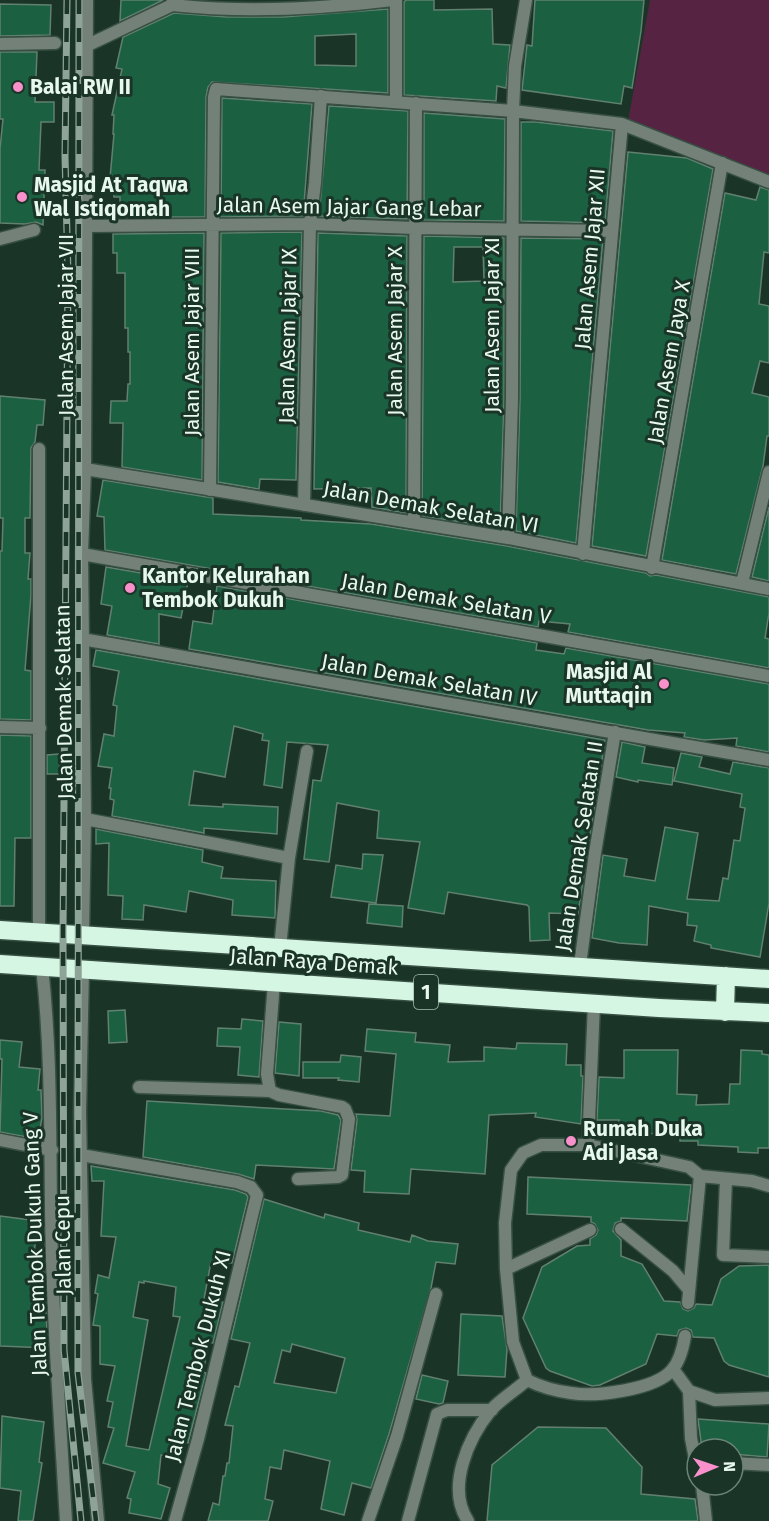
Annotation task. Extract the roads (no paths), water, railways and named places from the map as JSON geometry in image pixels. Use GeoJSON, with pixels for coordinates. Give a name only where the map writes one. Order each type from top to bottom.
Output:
{"type":"FeatureCollection","features":[{"type":"Feature","properties":{"kind":"highway","name":"Jalan Raya Demak"},"geometry":{"type":"LineString","coordinates":[[0,930],[580,965],[769,979]]}},
{"type":"Feature","properties":{"kind":"highway","name":"Jalan Raya Demak"},"geometry":{"type":"LineString","coordinates":[[0,964],[594,1004],[769,1013]]}},
{"type":"Feature","properties":{"kind":"highway"},"geometry":{"type":"LineString","coordinates":[[725,1012],[726,976]]}},
{"type":"Feature","properties":{"kind":"street","name":"Jalan Asem Jajar VII"},"geometry":{"type":"LineString","coordinates":[[85,469],[87,0]]}},
{"type":"Feature","properties":{"kind":"street"},"geometry":{"type":"LineString","coordinates":[[86,46],[173,3],[204,9],[262,10],[345,6],[395,0],[396,102]]}},
{"type":"Feature","properties":{"kind":"street","name":"Jalan Asem Jajar XI"},"geometry":{"type":"LineString","coordinates":[[508,538],[512,399],[514,66],[526,0]]}},
{"type":"Feature","properties":{"kind":"street"},"geometry":{"type":"LineString","coordinates":[[0,44],[55,43]]}},
{"type":"Feature","properties":{"kind":"street","name":"Jalan Asem Jajar VIII"},"geometry":{"type":"LineString","coordinates":[[210,490],[214,92],[219,88],[321,96]]}},
{"type":"Feature","properties":{"kind":"street"},"geometry":{"type":"LineString","coordinates":[[321,96],[513,111],[622,124],[769,183]]}},
{"type":"Feature","properties":{"kind":"street","name":"Jalan Asem Jajar IX"},"geometry":{"type":"LineString","coordinates":[[304,505],[310,224],[321,96]]}},
{"type":"Feature","properties":{"kind":"street","name":"Jalan Asem Jajar X"},"geometry":{"type":"LineString","coordinates":[[414,522],[416,103]]}},
{"type":"Feature","properties":{"kind":"street","name":"Jalan Asem Jajar XII"},"geometry":{"type":"LineString","coordinates":[[583,554],[622,124]]}},
{"type":"Feature","properties":{"kind":"street","name":"Jalan Asem Jaya X"},"geometry":{"type":"LineString","coordinates":[[652,568],[722,163]]}},
{"type":"Feature","properties":{"kind":"street","name":"Jalan Asem Jajar Gang Lebar"},"geometry":{"type":"LineString","coordinates":[[86,226],[310,224],[612,231]]}},
{"type":"Feature","properties":{"kind":"street"},"geometry":{"type":"LineString","coordinates":[[0,239],[34,230]]}},
{"type":"Feature","properties":{"kind":"street"},"geometry":{"type":"LineString","coordinates":[[39,450],[39,932]]}},
{"type":"Feature","properties":{"kind":"street","name":"Jalan Demak Selatan VI"},"geometry":{"type":"LineString","coordinates":[[85,469],[508,538],[652,568],[769,589]]}},
{"type":"Feature","properties":{"kind":"street","name":"Jalan Demak Selatan"},"geometry":{"type":"LineString","coordinates":[[83,935],[85,819],[82,554],[85,469]]}},
{"type":"Feature","properties":{"kind":"street"},"geometry":{"type":"LineString","coordinates":[[742,583],[769,472]]}},
{"type":"Feature","properties":{"kind":"street","name":"Jalan Demak Selatan V"},"geometry":{"type":"LineString","coordinates":[[82,554],[769,676]]}},
{"type":"Feature","properties":{"kind":"street","name":"Jalan Demak Selatan IV"},"geometry":{"type":"LineString","coordinates":[[82,639],[769,760]]}},
{"type":"Feature","properties":{"kind":"street"},"geometry":{"type":"LineString","coordinates":[[0,727],[40,728]]}},
{"type":"Feature","properties":{"kind":"street","name":"Jalan Demak Selatan II"},"geometry":{"type":"LineString","coordinates":[[580,965],[595,853],[615,732]]}},
{"type":"Feature","properties":{"kind":"street"},"geometry":{"type":"LineString","coordinates":[[280,948],[289,858],[307,751]]}},
{"type":"Feature","properties":{"kind":"street"},"geometry":{"type":"LineString","coordinates":[[85,819],[289,858]]}},
{"type":"Feature","properties":{"kind":"street","name":"Jalan Tembok Dukuh Gang V"},"geometry":{"type":"LineString","coordinates":[[42,967],[49,1049],[51,1208],[66,1521]]}},
{"type":"Feature","properties":{"kind":"street","name":"Jalan Cepu"},"geometry":{"type":"LineString","coordinates":[[83,969],[81,1155],[84,1379],[99,1521]]}},
{"type":"Feature","properties":{"kind":"street"},"geometry":{"type":"LineString","coordinates":[[270,1091],[267,1074],[274,982]]}},
{"type":"Feature","properties":{"kind":"street"},"geometry":{"type":"LineString","coordinates":[[588,1145],[594,1004]]}},
{"type":"Feature","properties":{"kind":"street"},"geometry":{"type":"LineString","coordinates":[[139,1087],[270,1091],[279,1095],[342,1107],[349,1119],[342,1174],[338,1177],[298,1179]]}},
{"type":"Feature","properties":{"kind":"street"},"geometry":{"type":"LineString","coordinates":[[0,1140],[52,1150]]}},
{"type":"Feature","properties":{"kind":"street"},"geometry":{"type":"LineString","coordinates":[[685,1336],[681,1355],[673,1370],[666,1376],[647,1384],[618,1392],[573,1394],[544,1388],[527,1380],[513,1342],[506,1269],[506,1223],[511,1170],[523,1153],[541,1145],[588,1145],[689,1167],[700,1176],[769,1185]]}},
{"type":"Feature","properties":{"kind":"street","name":"Jalan Tembok Dukuh XI"},"geometry":{"type":"LineString","coordinates":[[81,1155],[246,1185],[254,1189],[257,1199],[189,1471],[174,1521]]}},
{"type":"Feature","properties":{"kind":"street"},"geometry":{"type":"LineString","coordinates":[[621,1229],[673,1271],[688,1297],[700,1176]]}},
{"type":"Feature","properties":{"kind":"street"},"geometry":{"type":"LineString","coordinates":[[726,1179],[723,1255],[769,1257]]}},
{"type":"Feature","properties":{"kind":"street"},"geometry":{"type":"LineString","coordinates":[[506,1269],[591,1230]]}},
{"type":"Feature","properties":{"kind":"street"},"geometry":{"type":"LineString","coordinates":[[368,1521],[397,1436],[436,1294]]}},
{"type":"Feature","properties":{"kind":"street"},"geometry":{"type":"LineString","coordinates":[[673,1370],[689,1390],[715,1400],[769,1398]]}},
{"type":"Feature","properties":{"kind":"street"},"geometry":{"type":"LineString","coordinates":[[468,1521],[458,1488],[465,1452],[492,1410],[527,1380]]}},
{"type":"Feature","properties":{"kind":"street"},"geometry":{"type":"LineString","coordinates":[[689,1390],[693,1437]]}},
{"type":"Feature","properties":{"kind":"street"},"geometry":{"type":"LineString","coordinates":[[408,1521],[437,1414],[447,1410],[492,1410]]}},
{"type":"Feature","properties":{"kind":"street"},"geometry":{"type":"LineString","coordinates":[[745,1464],[769,1465]]}},
{"type":"Feature","properties":{"kind":"street"},"geometry":{"type":"LineString","coordinates":[[703,1497],[706,1521]]}},
{"type":"Feature","properties":{"kind":"railway"},"geometry":{"type":"LineString","coordinates":[[67,0],[65,156],[68,274],[63,933],[64,1350],[81,1521]]}},
{"type":"Feature","properties":{"kind":"railway"},"geometry":{"type":"LineString","coordinates":[[79,0],[78,1373],[96,1521]]}},
{"type":"Feature","properties":{"kind":"place","name":"Balai RW II"},"geometry":{"type":"Point","coordinates":[18,87]}},
{"type":"Feature","properties":{"kind":"place","name":"Masjid At Taqwa Wal Istiqomah"},"geometry":{"type":"Point","coordinates":[22,197]}},
{"type":"Feature","properties":{"kind":"place","name":"Kantor Kelurahan Tembok Dukuh"},"geometry":{"type":"Point","coordinates":[130,588]}},
{"type":"Feature","properties":{"kind":"place","name":"Masjid Al Muttaqin"},"geometry":{"type":"Point","coordinates":[664,684]}},
{"type":"Feature","properties":{"kind":"place","name":"Rumah Duka Adi Jasa"},"geometry":{"type":"Point","coordinates":[571,1141]}}]}
